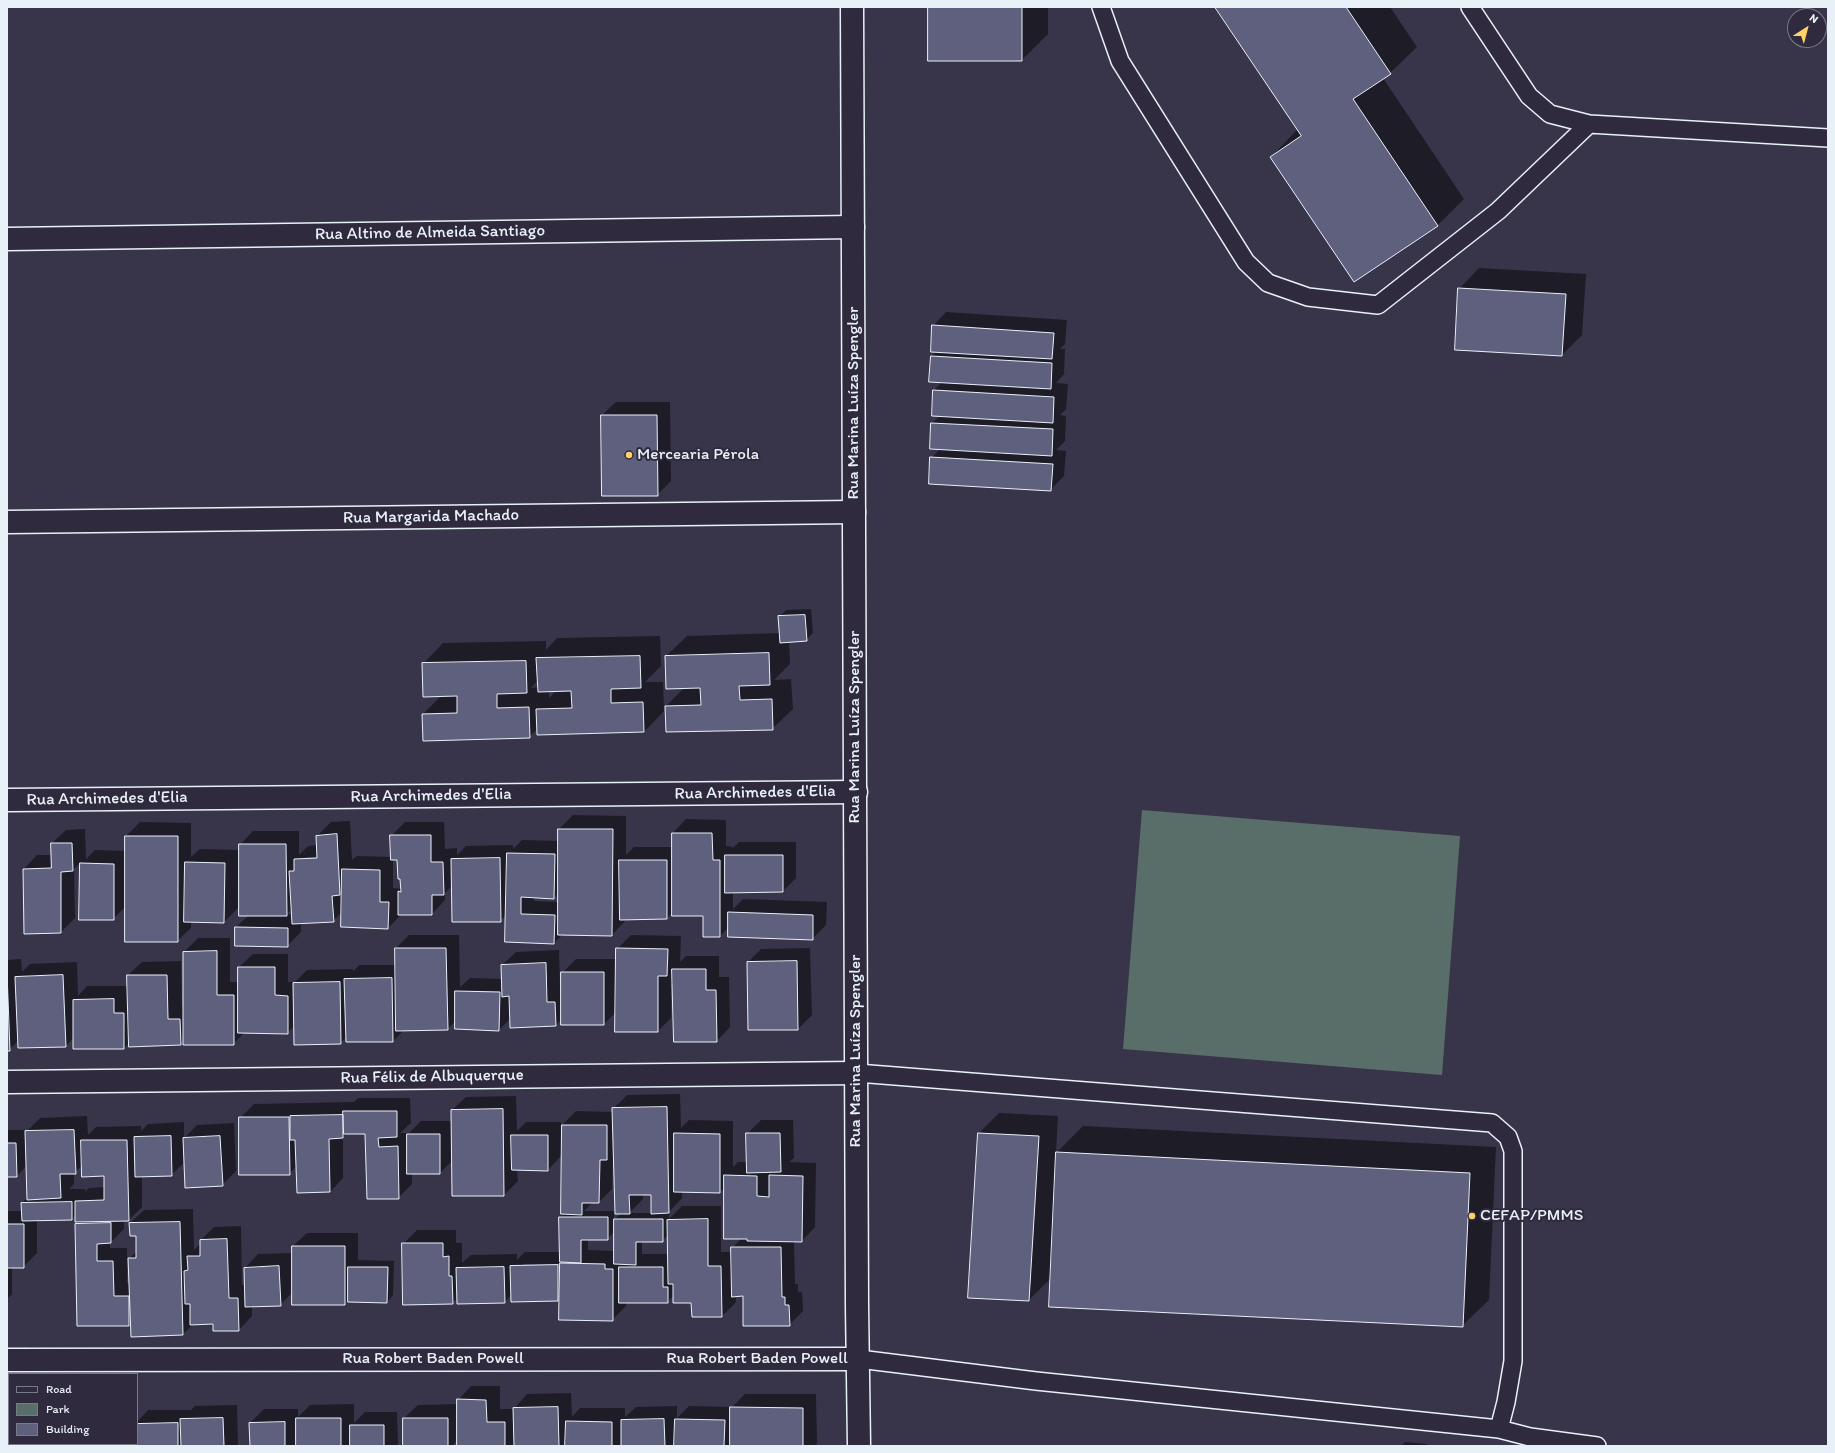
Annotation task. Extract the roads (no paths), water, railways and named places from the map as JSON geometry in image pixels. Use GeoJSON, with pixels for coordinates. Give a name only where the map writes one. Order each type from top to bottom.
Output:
{"type":"FeatureCollection","features":[{"type":"Feature","properties":{"kind":"street","name":"Rua Marina Luíza Spengler"},"geometry":{"type":"LineString","coordinates":[[852,7],[857,1073],[856,1306],[859,1359],[859,1446]]}},
{"type":"Feature","properties":{"kind":"street","name":"Rua Altino de Almeida Santiago"},"geometry":{"type":"LineString","coordinates":[[7,239],[853,227]]}},
{"type":"Feature","properties":{"kind":"street","name":"Rua Margarida Machado"},"geometry":{"type":"LineString","coordinates":[[7,522],[854,512]]}},
{"type":"Feature","properties":{"kind":"street","name":"Rua Archimedes d'Elia"},"geometry":{"type":"LineString","coordinates":[[7,800],[856,792]]}},
{"type":"Feature","properties":{"kind":"street","name":"Rua Félix de Albuquerque"},"geometry":{"type":"LineString","coordinates":[[7,1082],[857,1073]]}},
{"type":"Feature","properties":{"kind":"street","name":"Rua Robert Baden Powell"},"geometry":{"type":"LineString","coordinates":[[7,1360],[859,1359]]}},
{"type":"Feature","properties":{"kind":"lane"},"geometry":{"type":"LineString","coordinates":[[1101,7],[1120,61],[1246,262],[1268,283],[1308,297],[1378,305],[1498,211],[1589,124]]}},
{"type":"Feature","properties":{"kind":"lane"},"geometry":{"type":"LineString","coordinates":[[1470,7],[1529,96],[1550,114],[1589,124],[1828,138]]}},
{"type":"Feature","properties":{"kind":"lane"},"geometry":{"type":"LineString","coordinates":[[857,1073],[1492,1123],[1508,1137],[1513,1151],[1513,1361],[1506,1402],[1499,1429]]}},
{"type":"Feature","properties":{"kind":"lane"},"geometry":{"type":"LineString","coordinates":[[859,1359],[1044,1382],[1499,1429],[1530,1437],[1597,1446]]}},
{"type":"Feature","properties":{"kind":"place","name":"Mercearia Pérola"},"geometry":{"type":"Point","coordinates":[629,455]}},
{"type":"Feature","properties":{"kind":"place","name":"CEFAP/PMMS"},"geometry":{"type":"Point","coordinates":[1472,1216]}}]}
